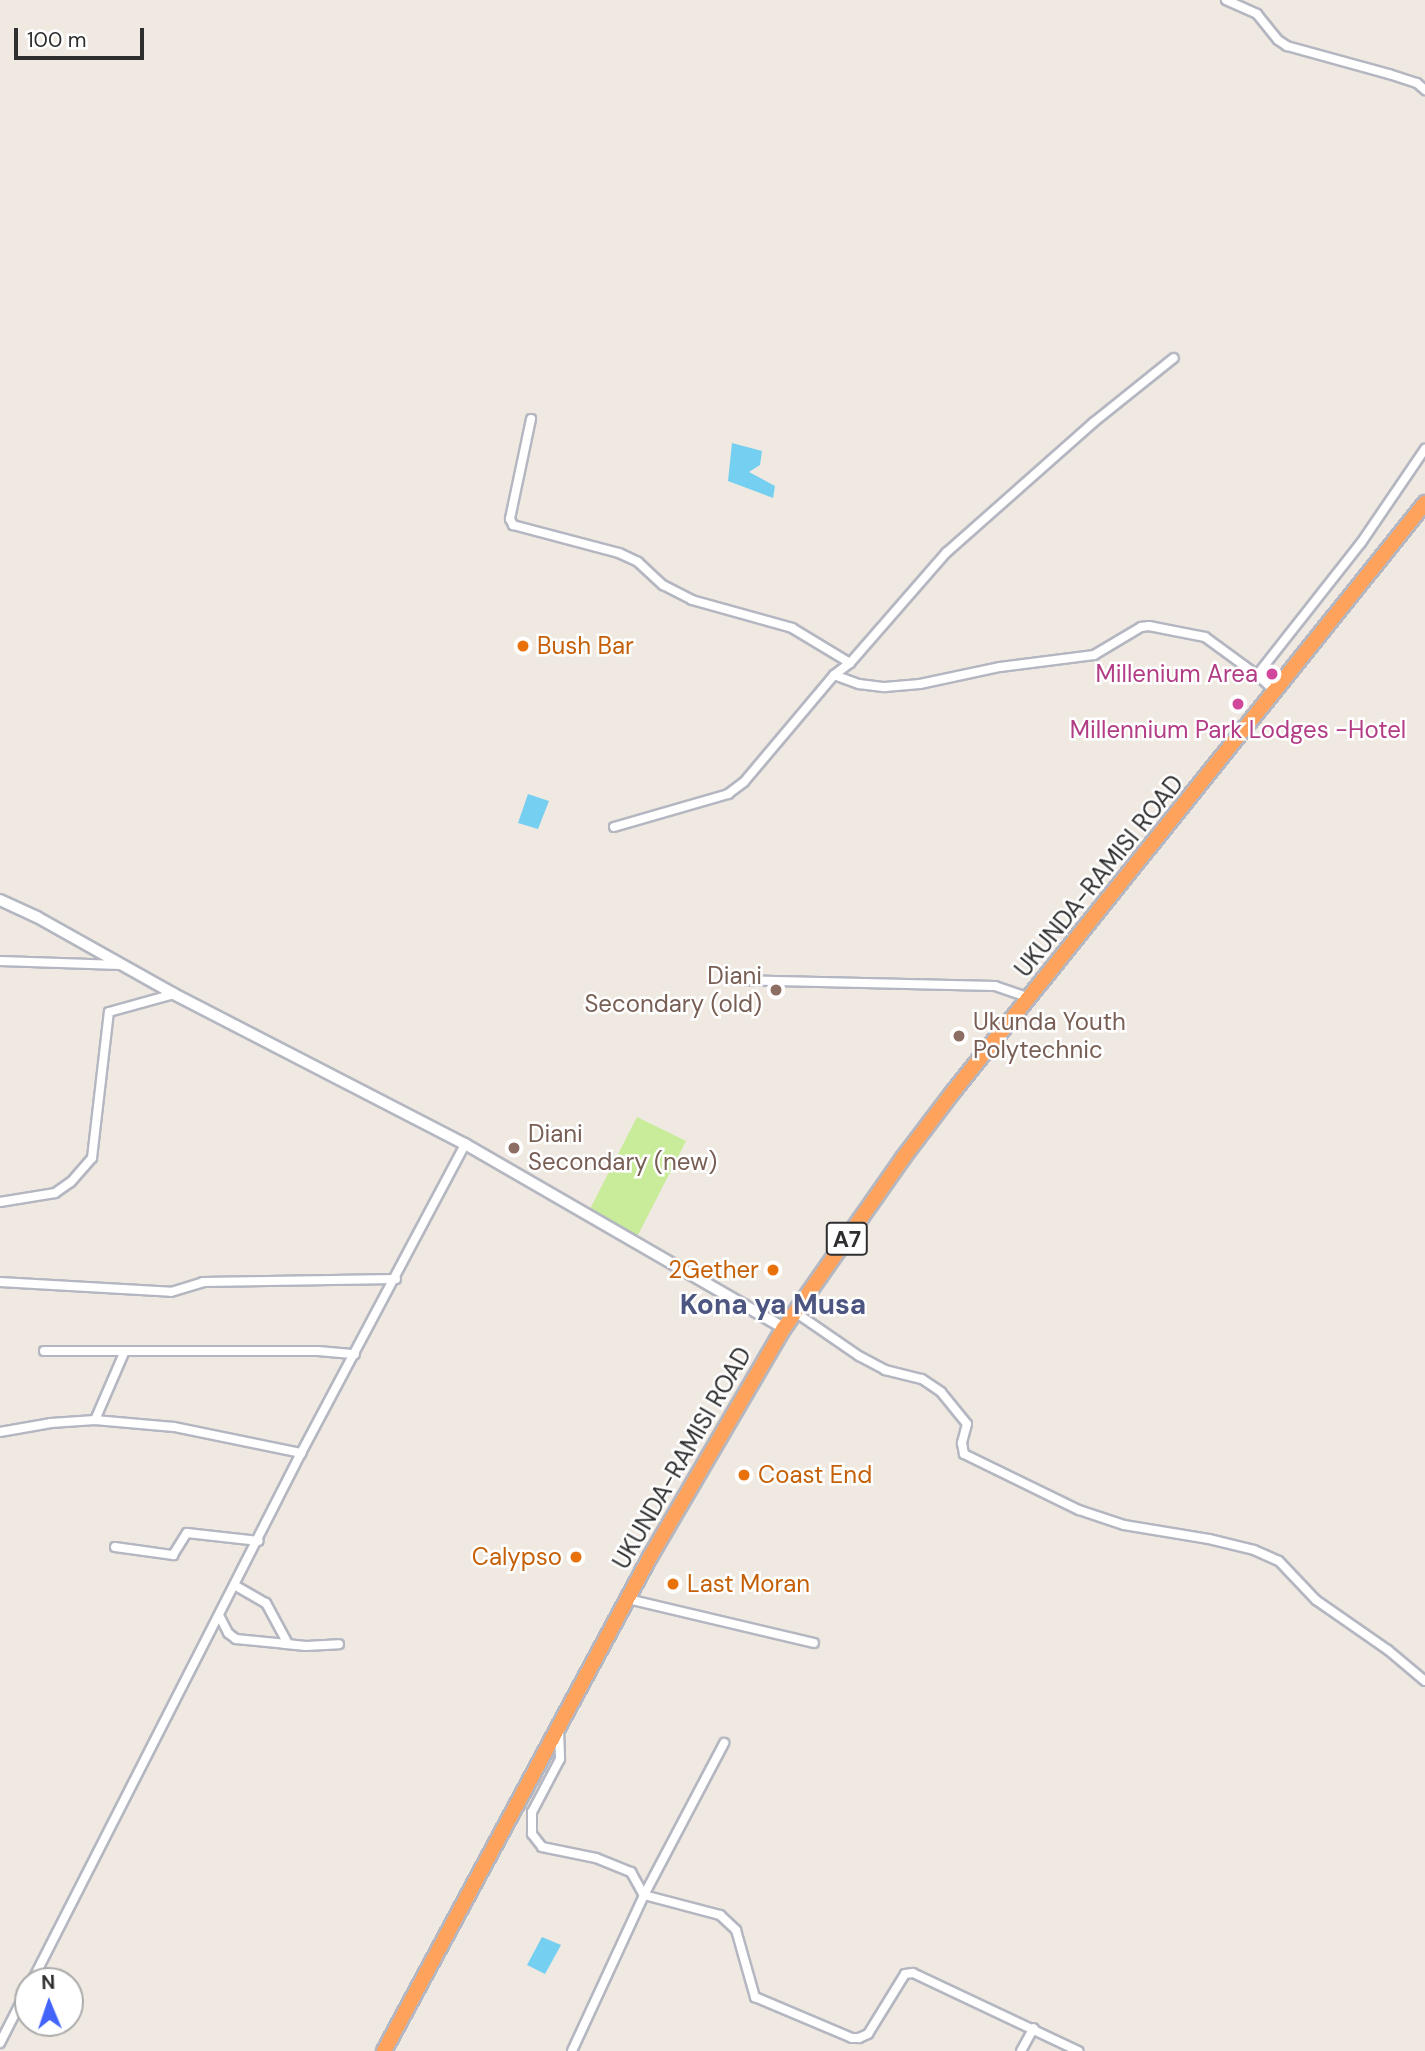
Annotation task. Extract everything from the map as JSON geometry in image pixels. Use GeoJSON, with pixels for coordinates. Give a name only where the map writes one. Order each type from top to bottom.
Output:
{"type":"FeatureCollection","features":[{"type":"Feature","properties":{"kind":"highway","name":"UKUNDA-RAMISI ROAD"},"geometry":{"type":"LineString","coordinates":[[384,2051],[628,1599],[714,1444],[784,1328],[903,1158],[1425,503]]}},
{"type":"Feature","properties":{"kind":"street"},"geometry":{"type":"LineString","coordinates":[[1226,0],[1257,14],[1278,40],[1287,46],[1417,83],[1425,90]]}},
{"type":"Feature","properties":{"kind":"street"},"geometry":{"type":"LineString","coordinates":[[614,827],[728,794],[744,782],[834,675],[850,663],[947,552],[1094,422],[1174,358]]}},
{"type":"Feature","properties":{"kind":"street"},"geometry":{"type":"LineString","coordinates":[[531,419],[510,519],[513,525],[618,553],[638,562],[663,585],[692,600],[792,628],[850,663]]}},
{"type":"Feature","properties":{"kind":"street"},"geometry":{"type":"LineString","coordinates":[[1257,675],[1361,543],[1425,449]]}},
{"type":"Feature","properties":{"kind":"street"},"geometry":{"type":"LineString","coordinates":[[834,675],[859,684],[885,687],[920,684],[1000,667],[1094,655],[1141,626],[1149,626],[1205,637],[1276,692]]}},
{"type":"Feature","properties":{"kind":"street"},"geometry":{"type":"LineString","coordinates":[[0,901],[37,916],[174,994],[465,1144],[784,1328]]}},
{"type":"Feature","properties":{"kind":"street"},"geometry":{"type":"LineString","coordinates":[[0,961],[123,965]]}},
{"type":"Feature","properties":{"kind":"street"},"geometry":{"type":"LineString","coordinates":[[732,980],[995,986],[1030,999]]}},
{"type":"Feature","properties":{"kind":"street"},"geometry":{"type":"LineString","coordinates":[[0,1202],[55,1193],[71,1182],[92,1157],[109,1012],[174,994]]}},
{"type":"Feature","properties":{"kind":"street"},"geometry":{"type":"LineString","coordinates":[[39,1967],[259,1541],[301,1453],[396,1279],[465,1144]]}},
{"type":"Feature","properties":{"kind":"street"},"geometry":{"type":"LineString","coordinates":[[0,1282],[171,1292],[203,1282],[396,1279]]}},
{"type":"Feature","properties":{"kind":"street"},"geometry":{"type":"LineString","coordinates":[[795,1312],[859,1356],[885,1370],[922,1379],[941,1392],[967,1424],[962,1443],[964,1454],[1079,1510],[1124,1525],[1254,1549],[1279,1561],[1316,1600],[1388,1650],[1425,1681]]}},
{"type":"Feature","properties":{"kind":"street"},"geometry":{"type":"LineString","coordinates":[[44,1351],[318,1351],[355,1354]]}},
{"type":"Feature","properties":{"kind":"street"},"geometry":{"type":"LineString","coordinates":[[95,1420],[124,1353]]}},
{"type":"Feature","properties":{"kind":"street"},"geometry":{"type":"LineString","coordinates":[[0,1432],[51,1423],[95,1420],[174,1427],[301,1453]]}},
{"type":"Feature","properties":{"kind":"street"},"geometry":{"type":"LineString","coordinates":[[115,1547],[173,1555],[187,1533],[259,1541]]}},
{"type":"Feature","properties":{"kind":"street"},"geometry":{"type":"LineString","coordinates":[[236,1586],[266,1603],[287,1642]]}},
{"type":"Feature","properties":{"kind":"street"},"geometry":{"type":"LineString","coordinates":[[628,1599],[814,1643]]}},
{"type":"Feature","properties":{"kind":"street"},"geometry":{"type":"LineString","coordinates":[[219,1617],[228,1633],[236,1639],[306,1646],[339,1644]]}},
{"type":"Feature","properties":{"kind":"street"},"geometry":{"type":"LineString","coordinates":[[558,1726],[560,1759],[532,1812],[532,1834],[542,1847],[582,1853],[631,1872],[643,1895],[720,1915],[736,1930],[755,1997],[852,2038],[868,2034],[905,1974],[912,1973],[1034,2028],[1078,2051]]}},
{"type":"Feature","properties":{"kind":"street"},"geometry":{"type":"LineString","coordinates":[[572,2051],[643,1895],[724,1744]]}},
{"type":"Feature","properties":{"kind":"street"},"geometry":{"type":"LineString","coordinates":[[0,2043],[14,2016]]}},
{"type":"Feature","properties":{"kind":"street"},"geometry":{"type":"LineString","coordinates":[[1021,2051],[1034,2028]]}},
{"type":"Feature","properties":{"kind":"green space"},"geometry":{"type":"Polygon","coordinates":[[[637,1117],[686,1141],[637,1237],[588,1213],[637,1117]]]}},
{"type":"Feature","properties":{"kind":"water"},"geometry":{"type":"Polygon","coordinates":[[[732,443],[762,451],[760,465],[749,472],[775,486],[773,498],[728,481],[732,443]]]}},
{"type":"Feature","properties":{"kind":"water"},"geometry":{"type":"Polygon","coordinates":[[[528,794],[549,801],[538,829],[518,823],[528,794]]]}},
{"type":"Feature","properties":{"kind":"water"},"geometry":{"type":"Polygon","coordinates":[[[542,1937],[561,1945],[545,1974],[527,1965],[542,1937]]]}},
{"type":"Feature","properties":{"kind":"place","name":"Bush Bar"},"geometry":{"type":"Point","coordinates":[523,646]}},
{"type":"Feature","properties":{"kind":"place","name":"Millenium Area"},"geometry":{"type":"Point","coordinates":[1272,674]}},
{"type":"Feature","properties":{"kind":"place","name":"Millennium Park Lodges -Hotel"},"geometry":{"type":"Point","coordinates":[1238,704]}},
{"type":"Feature","properties":{"kind":"place","name":"Diani Secondary (old)"},"geometry":{"type":"Point","coordinates":[776,990]}},
{"type":"Feature","properties":{"kind":"place","name":"Ukunda Youth Polytechnic"},"geometry":{"type":"Point","coordinates":[959,1036]}},
{"type":"Feature","properties":{"kind":"place","name":"Diani Secondary (new)"},"geometry":{"type":"Point","coordinates":[514,1148]}},
{"type":"Feature","properties":{"kind":"place","name":"2Gether"},"geometry":{"type":"Point","coordinates":[773,1270]}},
{"type":"Feature","properties":{"kind":"place","name":"Coast End"},"geometry":{"type":"Point","coordinates":[744,1475]}},
{"type":"Feature","properties":{"kind":"place","name":"Calypso"},"geometry":{"type":"Point","coordinates":[576,1557]}},
{"type":"Feature","properties":{"kind":"place","name":"Last Moran"},"geometry":{"type":"Point","coordinates":[673,1584]}},
{"type":"Feature","properties":{"kind":"district","name":"Kona ya Musa"},"geometry":{"type":"Point","coordinates":[773,1305]}}]}
